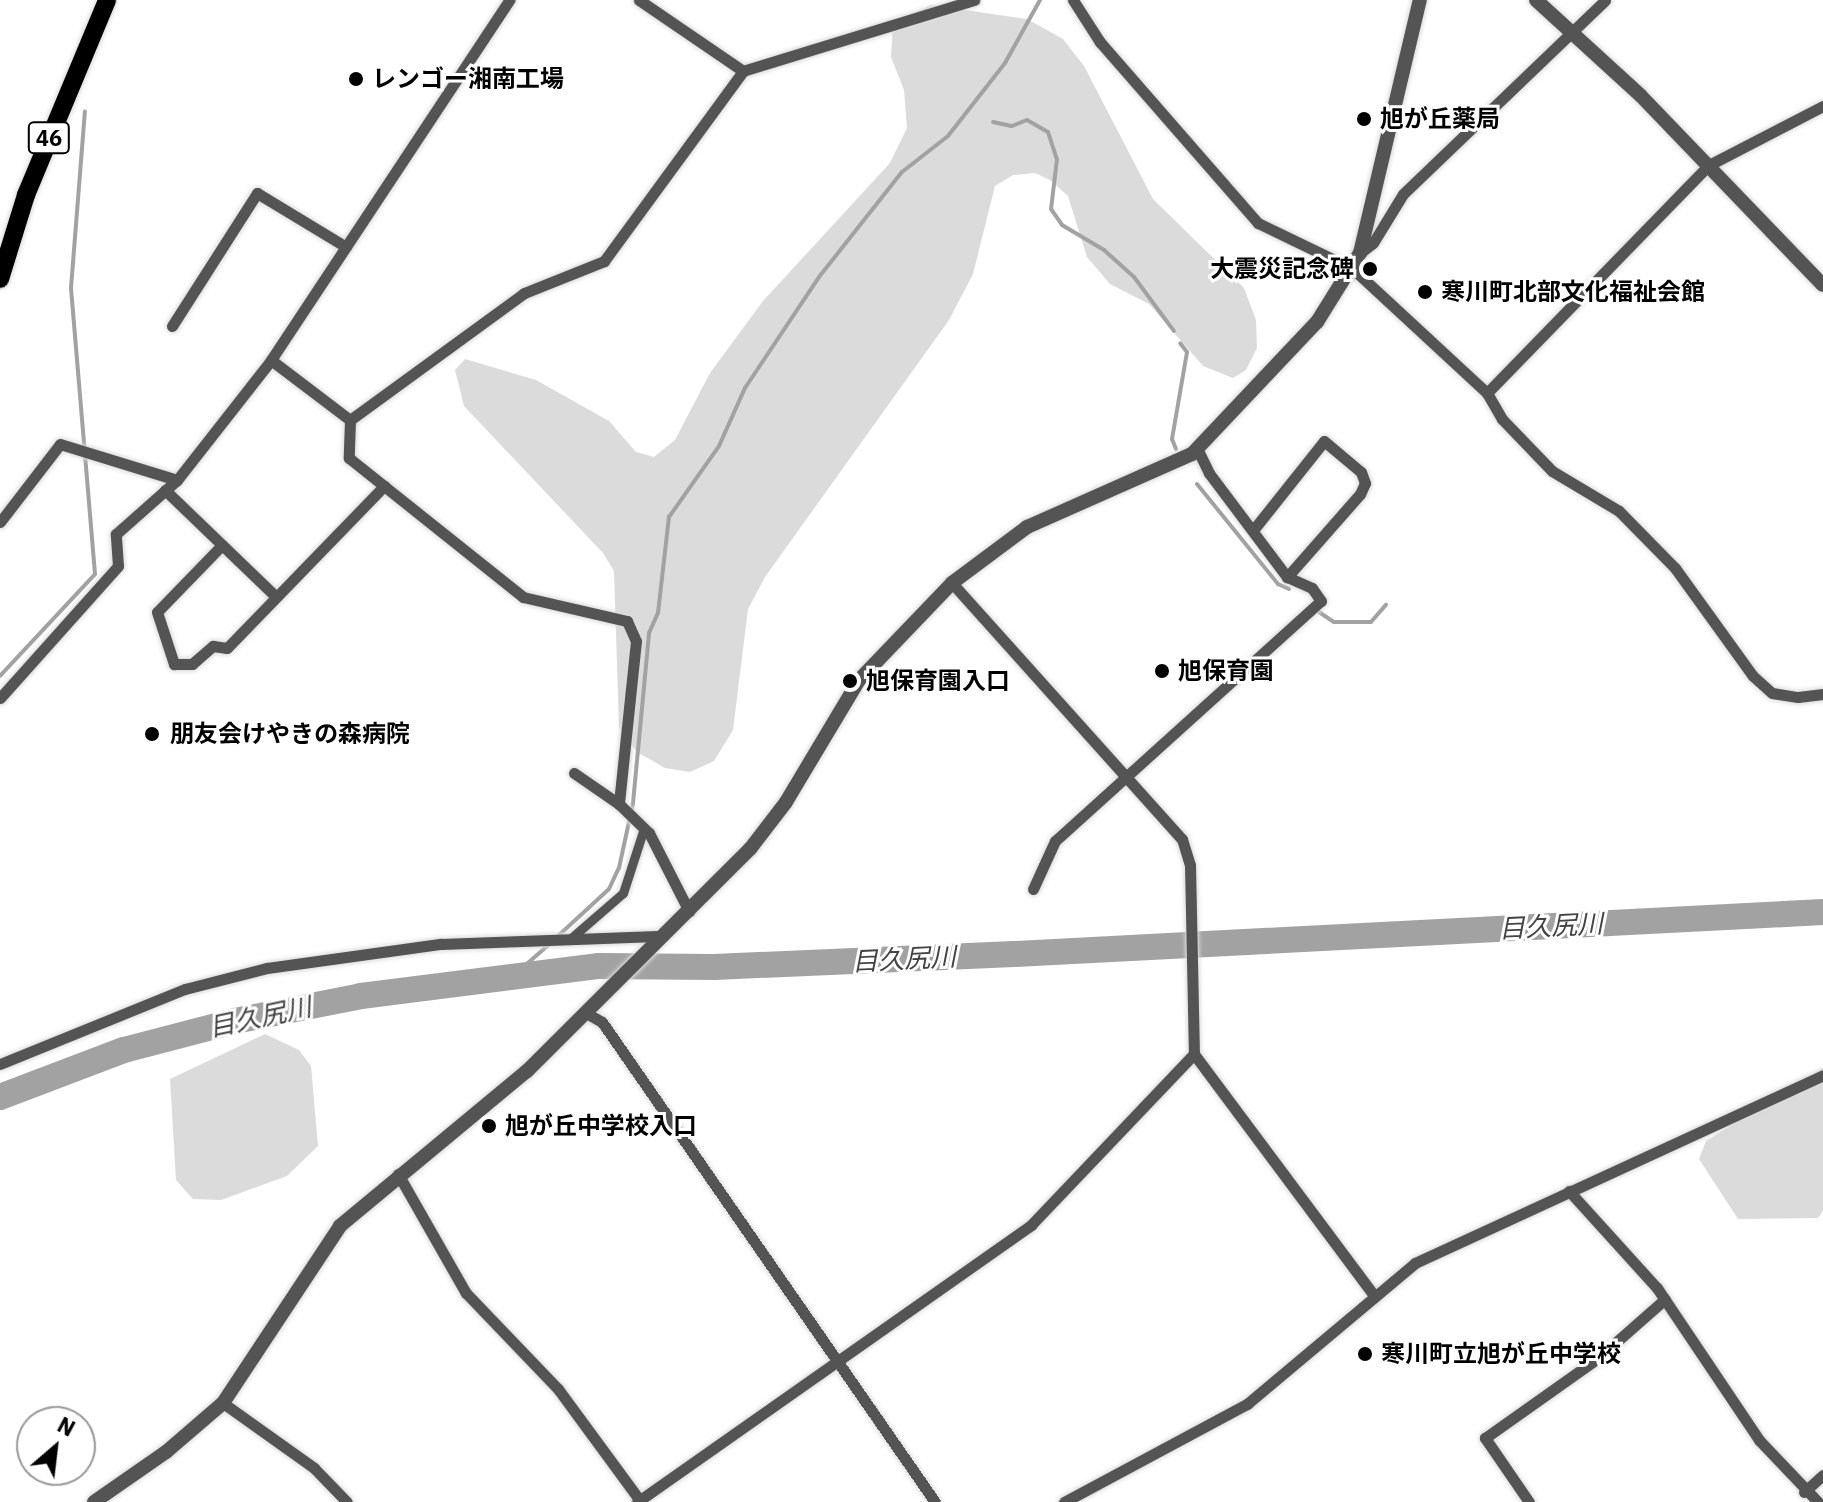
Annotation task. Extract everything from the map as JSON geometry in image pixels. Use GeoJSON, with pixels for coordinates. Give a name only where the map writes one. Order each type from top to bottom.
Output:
{"type":"FeatureCollection","features":[{"type":"Feature","properties":{"kind":"main road","name":"46"},"geometry":{"type":"LineString","coordinates":[[0,279],[26,195],[107,0]]}},
{"type":"Feature","properties":{"kind":"street"},"geometry":{"type":"LineString","coordinates":[[0,698],[118,566],[116,534],[177,480],[271,360],[509,0]]}},
{"type":"Feature","properties":{"kind":"street"},"geometry":{"type":"LineString","coordinates":[[639,0],[743,71]]}},
{"type":"Feature","properties":{"kind":"street"},"geometry":{"type":"LineString","coordinates":[[350,420],[524,293],[604,261],[743,71],[974,0]]}},
{"type":"Feature","properties":{"kind":"street"},"geometry":{"type":"LineString","coordinates":[[1073,0],[1100,42],[1258,223],[1353,269],[1487,393],[1502,419],[1552,471],[1619,511],[1675,568],[1753,676],[1772,693],[1798,697],[1823,694]]}},
{"type":"Feature","properties":{"kind":"street"},"geometry":{"type":"LineString","coordinates":[[94,1502],[166,1452],[223,1403],[313,1260],[340,1226],[398,1174],[527,1071],[689,911],[786,802],[859,680],[952,583],[1027,527],[1165,470],[1198,450],[1317,322],[1353,269],[1360,253],[1420,0]]}},
{"type":"Feature","properties":{"kind":"street"},"geometry":{"type":"LineString","coordinates":[[1536,0],[1572,30],[1709,165],[1823,285]]}},
{"type":"Feature","properties":{"kind":"street"},"geometry":{"type":"LineString","coordinates":[[1360,253],[1373,243],[1403,194],[1605,0]]}},
{"type":"Feature","properties":{"kind":"street"},"geometry":{"type":"LineString","coordinates":[[1487,393],[1709,165],[1823,106]]}},
{"type":"Feature","properties":{"kind":"street"},"geometry":{"type":"LineString","coordinates":[[172,326],[257,193],[346,247]]}},
{"type":"Feature","properties":{"kind":"street"},"geometry":{"type":"LineString","coordinates":[[271,360],[350,420]]}},
{"type":"Feature","properties":{"kind":"street"},"geometry":{"type":"LineString","coordinates":[[350,420],[349,458],[523,597],[627,621],[632,628],[636,641],[619,804]]}},
{"type":"Feature","properties":{"kind":"street"},"geometry":{"type":"LineString","coordinates":[[1254,529],[1324,441],[1361,472],[1365,483],[1360,494],[1287,577]]}},
{"type":"Feature","properties":{"kind":"street"},"geometry":{"type":"LineString","coordinates":[[0,522],[60,444],[177,480]]}},
{"type":"Feature","properties":{"kind":"street"},"geometry":{"type":"LineString","coordinates":[[1033,889],[1055,841],[1321,601],[1312,588],[1287,577],[1254,529],[1209,473],[1198,450]]}},
{"type":"Feature","properties":{"kind":"street"},"geometry":{"type":"LineString","coordinates":[[222,545],[157,612],[174,664],[192,664],[213,646],[227,648],[384,486]]}},
{"type":"Feature","properties":{"kind":"street"},"geometry":{"type":"LineString","coordinates":[[165,490],[276,597]]}},
{"type":"Feature","properties":{"kind":"street"},"geometry":{"type":"LineString","coordinates":[[952,583],[1128,773],[1182,839],[1190,865],[1194,1054],[1373,1294]]}},
{"type":"Feature","properties":{"kind":"street"},"geometry":{"type":"LineString","coordinates":[[574,773],[619,804],[644,828],[667,861],[689,911]]}},
{"type":"Feature","properties":{"kind":"street"},"geometry":{"type":"LineString","coordinates":[[570,939],[623,893],[644,828]]}},
{"type":"Feature","properties":{"kind":"street"},"geometry":{"type":"LineString","coordinates":[[0,1064],[185,989],[267,968],[377,949],[570,939],[662,939]]}},
{"type":"Feature","properties":{"kind":"street"},"geometry":{"type":"LineString","coordinates":[[588,1014],[602,1022],[935,1502]]}},
{"type":"Feature","properties":{"kind":"street"},"geometry":{"type":"LineString","coordinates":[[398,1174],[466,1293],[558,1389],[639,1501],[836,1359],[1031,1225],[1194,1054]]}},
{"type":"Feature","properties":{"kind":"street"},"geometry":{"type":"LineString","coordinates":[[1064,1502],[1247,1404],[1373,1294],[1415,1263],[1823,1075]]}},
{"type":"Feature","properties":{"kind":"street"},"geometry":{"type":"LineString","coordinates":[[1569,1191],[1665,1299],[1759,1440],[1804,1492],[1818,1502]]}},
{"type":"Feature","properties":{"kind":"street"},"geometry":{"type":"LineString","coordinates":[[1529,1502],[1485,1438],[1598,1358],[1665,1299]]}},
{"type":"Feature","properties":{"kind":"street"},"geometry":{"type":"LineString","coordinates":[[223,1403],[314,1468],[347,1502]]}},
{"type":"Feature","properties":{"kind":"street"},"geometry":{"type":"LineString","coordinates":[[1804,1492],[1823,1475]]}},
{"type":"Feature","properties":{"kind":"shaded area"},"geometry":{"type":"Polygon","coordinates":[[[931,5],[1027,19],[1063,39],[1084,66],[1153,199],[1244,288],[1256,320],[1257,348],[1246,370],[1233,378],[1203,366],[1149,304],[1110,284],[1087,257],[1068,196],[1050,180],[1035,173],[1013,175],[995,186],[973,274],[949,320],[765,577],[748,609],[733,730],[714,761],[690,772],[665,768],[637,752],[619,727],[614,571],[603,553],[464,406],[455,370],[465,359],[536,380],[609,421],[636,452],[654,457],[675,440],[710,373],[763,301],[890,163],[907,128],[904,90],[891,57],[893,23],[931,5]]]}},
{"type":"Feature","properties":{"kind":"shaded area"},"geometry":{"type":"Polygon","coordinates":[[[265,1034],[299,1050],[311,1066],[318,1146],[287,1176],[221,1200],[193,1199],[176,1180],[170,1079],[265,1034]]]}},
{"type":"Feature","properties":{"kind":"shaded area"},"geometry":{"type":"Polygon","coordinates":[[[1823,1068],[1823,1211],[1818,1218],[1738,1219],[1699,1159],[1706,1141],[1823,1068]]]}},
{"type":"Feature","properties":{"kind":"waterway"},"geometry":{"type":"LineString","coordinates":[[558,936],[609,889],[619,868],[633,803],[649,633],[658,613],[669,517],[719,446],[745,388],[819,277],[902,172],[948,136],[1005,63],[1040,0]]}},
{"type":"Feature","properties":{"kind":"waterway"},"geometry":{"type":"LineString","coordinates":[[0,676],[95,574],[71,288],[85,112]]}},
{"type":"Feature","properties":{"kind":"waterway"},"geometry":{"type":"LineString","coordinates":[[993,122],[1012,126],[1027,120],[1048,132],[1057,159],[1051,209],[1062,225],[1104,250],[1134,277],[1174,331]]}},
{"type":"Feature","properties":{"kind":"waterway"},"geometry":{"type":"LineString","coordinates":[[1176,449],[1172,439],[1187,352],[1180,343]]}},
{"type":"Feature","properties":{"kind":"waterway"},"geometry":{"type":"LineString","coordinates":[[1197,484],[1278,584],[1289,589]]}},
{"type":"Feature","properties":{"kind":"waterway"},"geometry":{"type":"LineString","coordinates":[[1319,612],[1334,622],[1371,622],[1386,605]]}},
{"type":"Feature","properties":{"kind":"waterway","name":"目久尻川"},"geometry":{"type":"LineString","coordinates":[[0,1097],[124,1050],[235,1021],[361,996],[599,966],[714,967],[1014,954],[1823,912]]}},
{"type":"Feature","properties":{"kind":"waterway"},"geometry":{"type":"LineString","coordinates":[[513,976],[552,942]]}},
{"type":"Feature","properties":{"kind":"place","name":"レンゴー湘南工場"},"geometry":{"type":"Point","coordinates":[356,79]}},
{"type":"Feature","properties":{"kind":"place","name":"旭が丘薬局"},"geometry":{"type":"Point","coordinates":[1364,119]}},
{"type":"Feature","properties":{"kind":"place","name":"大震災記念碑"},"geometry":{"type":"Point","coordinates":[1370,269]}},
{"type":"Feature","properties":{"kind":"place","name":"寒川町北部文化福祉会館"},"geometry":{"type":"Point","coordinates":[1425,292]}},
{"type":"Feature","properties":{"kind":"place","name":"旭保育園"},"geometry":{"type":"Point","coordinates":[1162,671]}},
{"type":"Feature","properties":{"kind":"place","name":"旭保育園入口"},"geometry":{"type":"Point","coordinates":[850,681]}},
{"type":"Feature","properties":{"kind":"place","name":"朋友会けやきの森病院"},"geometry":{"type":"Point","coordinates":[152,734]}},
{"type":"Feature","properties":{"kind":"place","name":"旭が丘中学校入口"},"geometry":{"type":"Point","coordinates":[489,1126]}},
{"type":"Feature","properties":{"kind":"place","name":"寒川町立旭が丘中学校"},"geometry":{"type":"Point","coordinates":[1365,1354]}}]}
